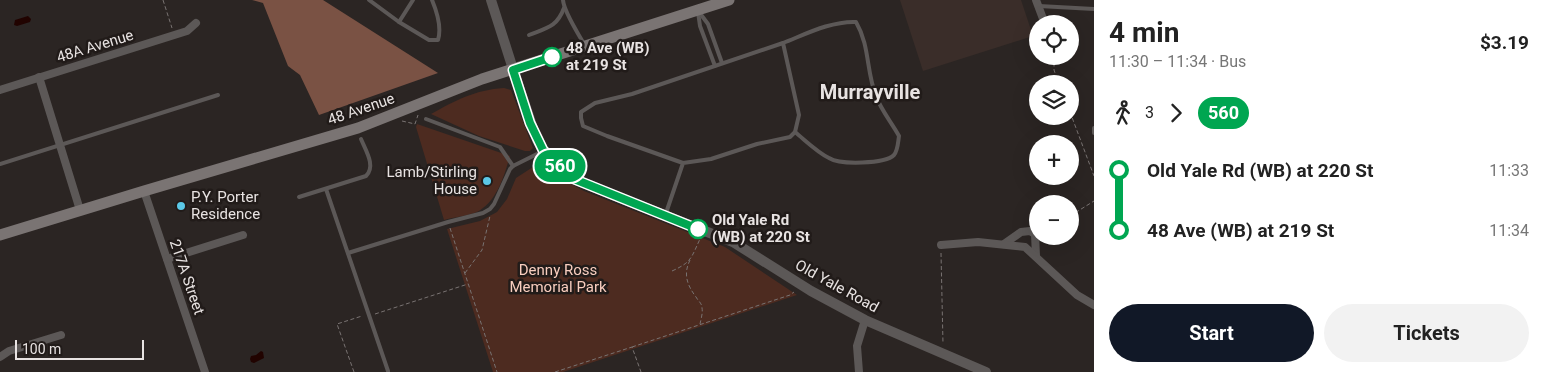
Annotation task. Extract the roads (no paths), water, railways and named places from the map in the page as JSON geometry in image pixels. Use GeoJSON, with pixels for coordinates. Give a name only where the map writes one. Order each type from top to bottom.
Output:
{"type":"FeatureCollection","features":[{"type":"Feature","properties":{"kind":"main road","name":"48 Avenue"},"geometry":{"type":"LineString","coordinates":[[0,235],[358,128],[482,79],[729,0]]}},
{"type":"Feature","properties":{"kind":"street","name":"Old Yale Road"},"geometry":{"type":"LineString","coordinates":[[491,0],[530,123],[543,150],[574,179],[733,242],[801,285],[865,320],[986,372]]}},
{"type":"Feature","properties":{"kind":"street"},"geometry":{"type":"LineString","coordinates":[[1038,3],[1042,15]]}},
{"type":"Feature","properties":{"kind":"street","name":"48A Avenue"},"geometry":{"type":"LineString","coordinates":[[0,90],[187,32],[196,23]]}},
{"type":"Feature","properties":{"kind":"street"},"geometry":{"type":"LineString","coordinates":[[39,77],[80,210]]}},
{"type":"Feature","properties":{"kind":"street","name":"217A Street"},"geometry":{"type":"LineString","coordinates":[[144,191],[205,372]]}},
{"type":"Feature","properties":{"kind":"street"},"geometry":{"type":"LineString","coordinates":[[1004,244],[1022,232],[1030,231],[1035,234],[1036,256]]}},
{"type":"Feature","properties":{"kind":"street"},"geometry":{"type":"LineString","coordinates":[[167,258],[243,235]]}},
{"type":"Feature","properties":{"kind":"street"},"geometry":{"type":"LineString","coordinates":[[941,245],[978,242],[1025,247],[1077,295],[1094,304]]}},
{"type":"Feature","properties":{"kind":"street"},"geometry":{"type":"LineString","coordinates":[[858,372],[857,346],[865,320]]}},
{"type":"Feature","properties":{"kind":"street"},"geometry":{"type":"LineString","coordinates":[[0,357],[9,351],[61,335]]}},
{"type":"Feature","properties":{"kind":"lane"},"geometry":{"type":"LineString","coordinates":[[369,0],[399,22],[429,40],[438,40],[440,35],[438,14],[432,0]]}},
{"type":"Feature","properties":{"kind":"lane"},"geometry":{"type":"LineString","coordinates":[[399,22],[413,0]]}},
{"type":"Feature","properties":{"kind":"lane"},"geometry":{"type":"LineString","coordinates":[[529,35],[553,26],[560,18],[564,8],[563,0]]}},
{"type":"Feature","properties":{"kind":"lane"},"geometry":{"type":"LineString","coordinates":[[1038,3],[1094,9]]}},
{"type":"Feature","properties":{"kind":"lane"},"geometry":{"type":"LineString","coordinates":[[564,8],[585,46]]}},
{"type":"Feature","properties":{"kind":"lane"},"geometry":{"type":"LineString","coordinates":[[698,10],[708,24],[722,63]]}},
{"type":"Feature","properties":{"kind":"lane"},"geometry":{"type":"LineString","coordinates":[[698,10],[700,26],[715,66]]}},
{"type":"Feature","properties":{"kind":"lane"},"geometry":{"type":"LineString","coordinates":[[783,43],[799,115],[795,132],[790,137],[757,144],[711,160],[683,163],[584,126],[580,118],[581,112],[595,103],[632,94],[783,43],[827,26],[844,21],[856,22],[861,30],[867,50],[869,71],[876,96],[899,136],[897,150],[892,156],[876,161],[831,160],[795,132]]}},
{"type":"Feature","properties":{"kind":"lane"},"geometry":{"type":"LineString","coordinates":[[0,164],[218,95]]}},
{"type":"Feature","properties":{"kind":"lane"},"geometry":{"type":"LineString","coordinates":[[426,119],[500,147],[513,166]]}},
{"type":"Feature","properties":{"kind":"lane"},"geometry":{"type":"LineString","coordinates":[[1094,128],[1094,133]]}},
{"type":"Feature","properties":{"kind":"lane"},"geometry":{"type":"LineString","coordinates":[[299,197],[368,174],[371,165],[362,139]]}},
{"type":"Feature","properties":{"kind":"lane"},"geometry":{"type":"LineString","coordinates":[[348,253],[490,209],[510,169],[543,150]]}},
{"type":"Feature","properties":{"kind":"lane"},"geometry":{"type":"LineString","coordinates":[[665,216],[683,163]]}},
{"type":"Feature","properties":{"kind":"lane"},"geometry":{"type":"LineString","coordinates":[[326,189],[388,371]]}},
{"type":"Feature","properties":{"kind":"place","name":"48 Ave (WB) at 219 St"},"geometry":{"type":"Point","coordinates":[552,57]}},
{"type":"Feature","properties":{"kind":"place","name":"Lamb/Stirling House"},"geometry":{"type":"Point","coordinates":[487,181]}},
{"type":"Feature","properties":{"kind":"place","name":"P.Y. Porter Residence"},"geometry":{"type":"Point","coordinates":[181,206]}},
{"type":"Feature","properties":{"kind":"place","name":"Old Yale Rd (WB) at 220 St"},"geometry":{"type":"Point","coordinates":[698,229]}},
{"type":"Feature","properties":{"kind":"district","name":"Murrayville"},"geometry":{"type":"Point","coordinates":[870,92]}},
{"type":"Feature","properties":{"kind":"park label","name":"Denny Ross Memorial Park"},"geometry":{"type":"Point","coordinates":[558,278]}}]}
